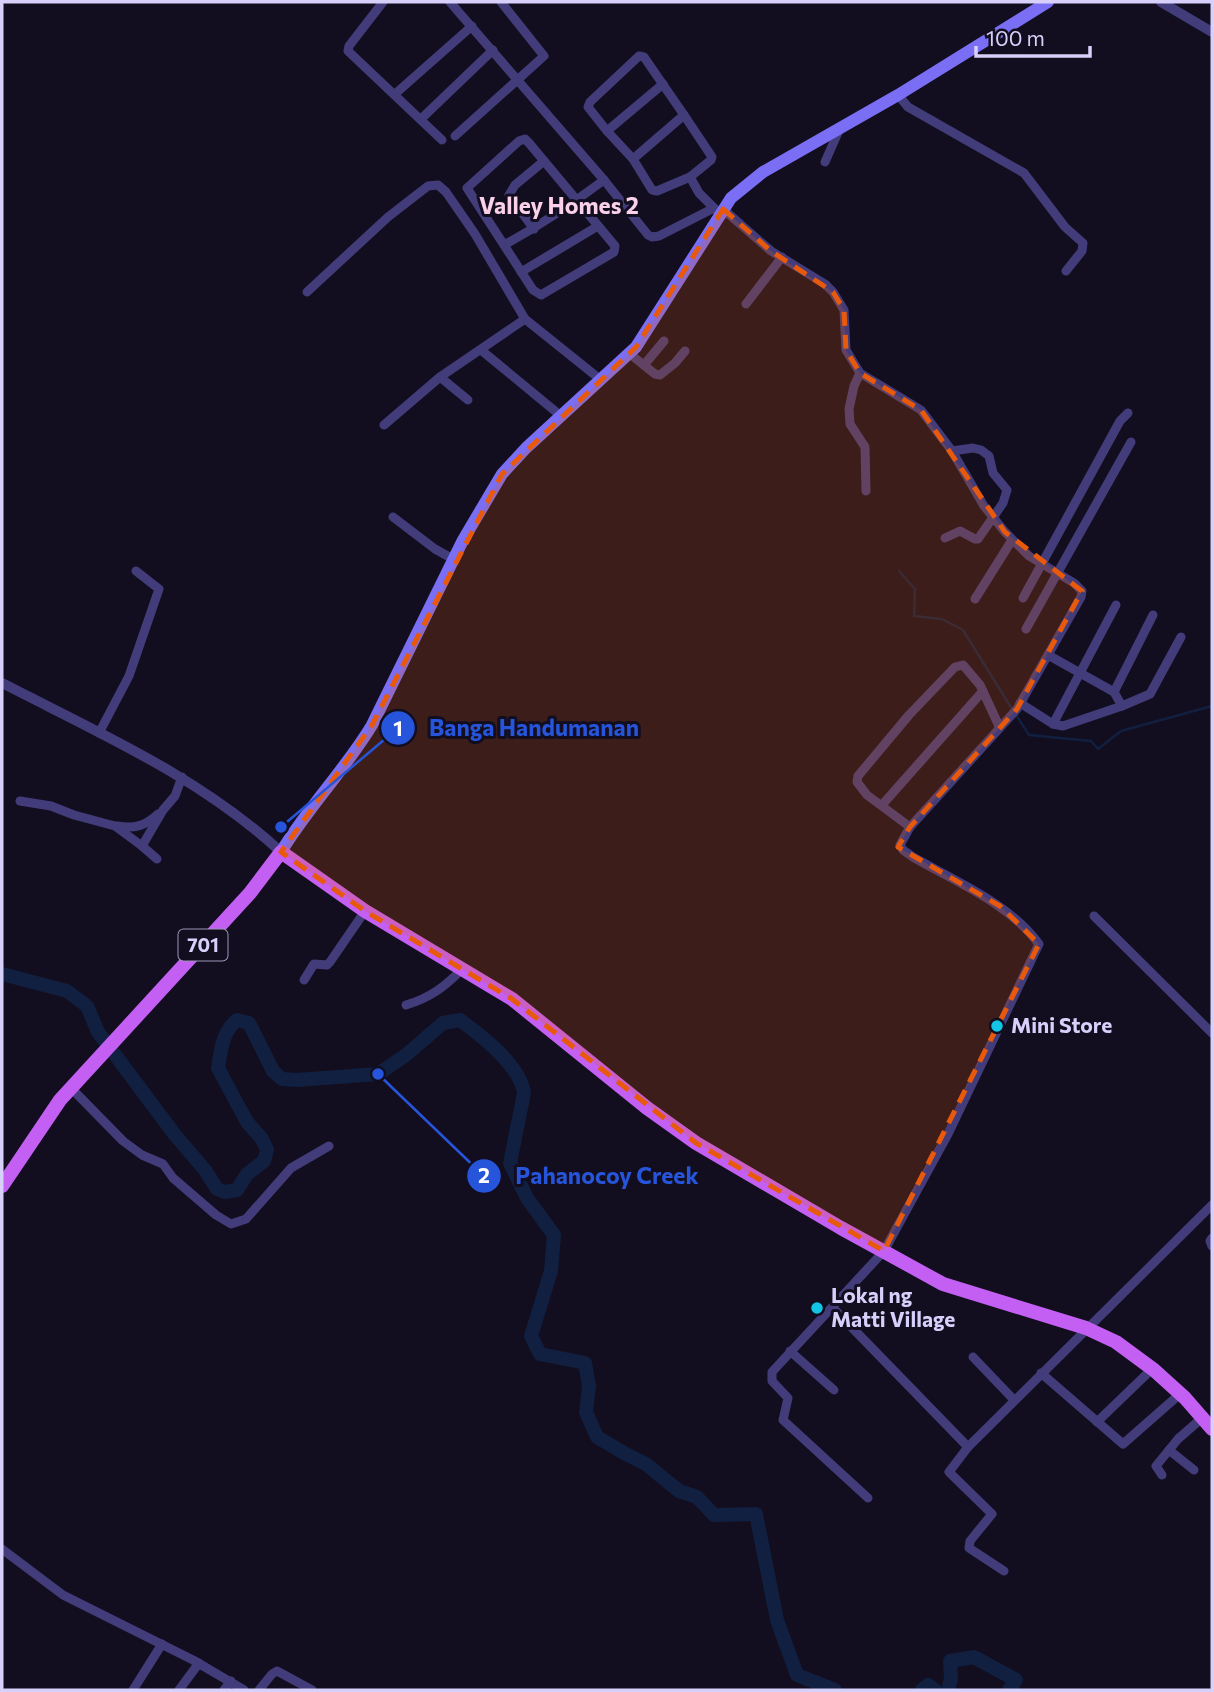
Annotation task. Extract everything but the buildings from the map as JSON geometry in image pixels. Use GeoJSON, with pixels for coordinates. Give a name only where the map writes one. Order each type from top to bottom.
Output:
{"type":"FeatureCollection","features":[{"type":"Feature","properties":{"kind":"main road"},"geometry":{"type":"LineString","coordinates":[[1048,2],[898,95],[751,180],[719,210],[649,330],[630,354],[520,454],[499,478],[453,559],[372,725],[281,852],[365,911],[512,999],[647,1108],[696,1143],[943,1284],[1086,1328],[1116,1342],[1180,1394],[1212,1429]]}},
{"type":"Feature","properties":{"kind":"main road","name":"701"},"geometry":{"type":"LineString","coordinates":[[2,1186],[50,1113],[250,893],[281,852]]}},
{"type":"Feature","properties":{"kind":"street"},"geometry":{"type":"LineString","coordinates":[[383,2],[347,49],[442,140]]}},
{"type":"Feature","properties":{"kind":"street"},"geometry":{"type":"LineString","coordinates":[[450,2],[604,180],[637,223],[652,237],[719,210]]}},
{"type":"Feature","properties":{"kind":"street"},"geometry":{"type":"LineString","coordinates":[[455,136],[543,58],[544,54],[501,2]]}},
{"type":"Feature","properties":{"kind":"street"},"geometry":{"type":"LineString","coordinates":[[1161,2],[1212,32]]}},
{"type":"Feature","properties":{"kind":"street"},"geometry":{"type":"LineString","coordinates":[[395,94],[472,26]]}},
{"type":"Feature","properties":{"kind":"street"},"geometry":{"type":"LineString","coordinates":[[421,119],[493,50]]}},
{"type":"Feature","properties":{"kind":"street"},"geometry":{"type":"LineString","coordinates":[[639,56],[644,57],[684,115],[712,157],[709,163],[690,177],[657,191],[652,190],[633,159],[589,111],[590,103],[639,56]]}},
{"type":"Feature","properties":{"kind":"street"},"geometry":{"type":"LineString","coordinates":[[607,131],[663,84]]}},
{"type":"Feature","properties":{"kind":"street"},"geometry":{"type":"LineString","coordinates":[[898,95],[908,107],[997,155],[1030,179],[1065,227],[1083,243],[1082,251],[1066,271]]}},
{"type":"Feature","properties":{"kind":"street"},"geometry":{"type":"LineString","coordinates":[[633,159],[684,115]]}},
{"type":"Feature","properties":{"kind":"street"},"geometry":{"type":"LineString","coordinates":[[825,162],[840,128]]}},
{"type":"Feature","properties":{"kind":"street"},"geometry":{"type":"LineString","coordinates":[[525,139],[544,161],[615,246],[614,252],[541,295],[533,290],[467,188],[519,141],[525,139]]}},
{"type":"Feature","properties":{"kind":"street"},"geometry":{"type":"LineString","coordinates":[[534,229],[509,195],[515,185],[544,161]]}},
{"type":"Feature","properties":{"kind":"street"},"geometry":{"type":"LineString","coordinates":[[690,177],[699,193],[719,210],[771,251],[825,284],[840,300],[844,310],[846,349],[860,373],[922,410],[952,451],[984,506],[1012,540],[1080,588],[1082,594],[1018,706],[910,827],[900,845],[903,850],[1000,906],[1030,931],[1039,944],[947,1134],[884,1251],[772,1372],[771,1377],[788,1398],[783,1420],[868,1498]]}},
{"type":"Feature","properties":{"kind":"street"},"geometry":{"type":"LineString","coordinates":[[504,245],[534,229],[604,180]]}},
{"type":"Feature","properties":{"kind":"street"},"geometry":{"type":"LineString","coordinates":[[307,292],[388,217],[433,184],[446,192],[475,234],[525,319],[601,380]]}},
{"type":"Feature","properties":{"kind":"street"},"geometry":{"type":"LineString","coordinates":[[521,272],[598,226]]}},
{"type":"Feature","properties":{"kind":"street"},"geometry":{"type":"LineString","coordinates":[[746,304],[782,257]]}},
{"type":"Feature","properties":{"kind":"street"},"geometry":{"type":"LineString","coordinates":[[384,425],[440,377],[525,319]]}},
{"type":"Feature","properties":{"kind":"street"},"geometry":{"type":"LineString","coordinates":[[644,365],[664,341]]}},
{"type":"Feature","properties":{"kind":"street"},"geometry":{"type":"LineString","coordinates":[[481,350],[561,416]]}},
{"type":"Feature","properties":{"kind":"street"},"geometry":{"type":"LineString","coordinates":[[630,354],[660,375],[685,351]]}},
{"type":"Feature","properties":{"kind":"street"},"geometry":{"type":"LineString","coordinates":[[860,373],[853,386],[849,409],[850,424],[865,447],[866,491]]}},
{"type":"Feature","properties":{"kind":"street"},"geometry":{"type":"LineString","coordinates":[[440,377],[468,400]]}},
{"type":"Feature","properties":{"kind":"street"},"geometry":{"type":"LineString","coordinates":[[1023,598],[1120,421],[1128,413]]}},
{"type":"Feature","properties":{"kind":"street"},"geometry":{"type":"LineString","coordinates":[[1026,629],[1131,442]]}},
{"type":"Feature","properties":{"kind":"street"},"geometry":{"type":"LineString","coordinates":[[945,538],[960,531],[976,540],[993,517],[1007,490],[993,473],[989,456],[981,450],[973,448],[952,451]]}},
{"type":"Feature","properties":{"kind":"street"},"geometry":{"type":"LineString","coordinates":[[393,517],[435,549],[453,559]]}},
{"type":"Feature","properties":{"kind":"street"},"geometry":{"type":"LineString","coordinates":[[975,599],[1012,540]]}},
{"type":"Feature","properties":{"kind":"street"},"geometry":{"type":"LineString","coordinates":[[99,733],[128,676],[159,589],[136,571]]}},
{"type":"Feature","properties":{"kind":"street"},"geometry":{"type":"LineString","coordinates":[[1053,724],[1116,606]]}},
{"type":"Feature","properties":{"kind":"street"},"geometry":{"type":"LineString","coordinates":[[1114,692],[1153,615]]}},
{"type":"Feature","properties":{"kind":"street"},"geometry":{"type":"LineString","coordinates":[[1018,706],[1053,724],[1063,726],[1122,706],[1150,694],[1181,637]]}},
{"type":"Feature","properties":{"kind":"street"},"geometry":{"type":"LineString","coordinates":[[1048,655],[1114,692],[1122,706]]}},
{"type":"Feature","properties":{"kind":"street"},"geometry":{"type":"LineString","coordinates":[[910,827],[859,788],[856,782],[858,776],[909,715],[955,667],[963,665],[983,691],[999,726]]}},
{"type":"Feature","properties":{"kind":"street"},"geometry":{"type":"LineString","coordinates":[[2,683],[182,777],[237,814],[281,852]]}},
{"type":"Feature","properties":{"kind":"street"},"geometry":{"type":"LineString","coordinates":[[882,805],[983,691]]}},
{"type":"Feature","properties":{"kind":"street"},"geometry":{"type":"LineString","coordinates":[[20,801],[51,806],[115,825],[135,827],[147,824],[163,810],[175,796],[182,777]]}},
{"type":"Feature","properties":{"kind":"street"},"geometry":{"type":"LineString","coordinates":[[142,846],[163,810]]}},
{"type":"Feature","properties":{"kind":"street"},"geometry":{"type":"LineString","coordinates":[[115,825],[157,859]]}},
{"type":"Feature","properties":{"kind":"street"},"geometry":{"type":"LineString","coordinates":[[304,980],[314,964],[327,965],[330,962],[365,911]]}},
{"type":"Feature","properties":{"kind":"street"},"geometry":{"type":"LineString","coordinates":[[1094,916],[1212,1033]]}},
{"type":"Feature","properties":{"kind":"street"},"geometry":{"type":"LineString","coordinates":[[405,1005],[446,986],[463,968]]}},
{"type":"Feature","properties":{"kind":"street"},"geometry":{"type":"LineString","coordinates":[[71,1088],[123,1141],[142,1155],[163,1164],[178,1183],[231,1224],[246,1219],[291,1168],[328,1146]]}},
{"type":"Feature","properties":{"kind":"street"},"geometry":{"type":"LineString","coordinates":[[1004,1571],[969,1548],[970,1541],[992,1514],[949,1472],[968,1447],[1014,1400],[1212,1205]]}},
{"type":"Feature","properties":{"kind":"street"},"geometry":{"type":"LineString","coordinates":[[1212,1238],[1212,1246]]}},
{"type":"Feature","properties":{"kind":"street"},"geometry":{"type":"LineString","coordinates":[[833,1308],[968,1447]]}},
{"type":"Feature","properties":{"kind":"street"},"geometry":{"type":"LineString","coordinates":[[790,1351],[834,1390]]}},
{"type":"Feature","properties":{"kind":"street"},"geometry":{"type":"LineString","coordinates":[[973,1357],[1014,1400]]}},
{"type":"Feature","properties":{"kind":"street"},"geometry":{"type":"LineString","coordinates":[[1097,1422],[1152,1369]]}},
{"type":"Feature","properties":{"kind":"street"},"geometry":{"type":"LineString","coordinates":[[1041,1373],[1123,1444],[1180,1394]]}},
{"type":"Feature","properties":{"kind":"street"},"geometry":{"type":"LineString","coordinates":[[1162,1475],[1156,1466],[1202,1418]]}},
{"type":"Feature","properties":{"kind":"street"},"geometry":{"type":"LineString","coordinates":[[1169,1450],[1194,1470]]}},
{"type":"Feature","properties":{"kind":"street"},"geometry":{"type":"LineString","coordinates":[[2,1549],[63,1595],[199,1663],[244,1690]]}},
{"type":"Feature","properties":{"kind":"street"},"geometry":{"type":"LineString","coordinates":[[133,1690],[162,1644]]}},
{"type":"Feature","properties":{"kind":"street"},"geometry":{"type":"LineString","coordinates":[[179,1690],[199,1663]]}},
{"type":"Feature","properties":{"kind":"street"},"geometry":{"type":"LineString","coordinates":[[259,1690],[277,1671],[312,1690]]}},
{"type":"Feature","properties":{"kind":"street"},"geometry":{"type":"LineString","coordinates":[[224,1690],[232,1681]]}},
{"type":"Feature","properties":{"kind":"highlighted area"},"geometry":{"type":"Polygon","coordinates":[[[723,209],[771,251],[833,292],[844,310],[846,350],[860,373],[921,410],[1005,532],[1082,591],[1017,709],[910,827],[898,847],[1000,906],[1039,944],[884,1251],[696,1143],[512,999],[365,911],[281,852],[372,725],[502,474],[636,347],[723,209]]]}},
{"type":"Feature","properties":{"kind":"waterway"},"geometry":{"type":"LineString","coordinates":[[899,571],[915,589],[914,616],[942,619],[963,630],[1012,709]]}},
{"type":"Feature","properties":{"kind":"waterway"},"geometry":{"type":"LineString","coordinates":[[1016,715],[1029,735],[1091,741],[1098,749],[1121,731],[1212,706]]}},
{"type":"Feature","properties":{"kind":"waterway"},"geometry":{"type":"LineString","coordinates":[[2,974],[67,991],[87,1006],[98,1032],[217,1189],[225,1192],[237,1190],[247,1174],[264,1161],[267,1150],[262,1139],[247,1122],[218,1068],[225,1036],[237,1020],[249,1023],[273,1071],[282,1079],[378,1074],[406,1055],[443,1023],[460,1020],[489,1043],[508,1062],[521,1082],[524,1093],[510,1163],[527,1198],[554,1235],[551,1271],[531,1336],[540,1354],[585,1363],[589,1386],[586,1412],[597,1437],[646,1464],[679,1491],[697,1497],[714,1515],[756,1514],[777,1620],[797,1675],[835,1690]]}},
{"type":"Feature","properties":{"kind":"waterway"},"geometry":{"type":"LineString","coordinates":[[948,1690],[951,1679],[950,1661],[974,1657],[1016,1680],[1009,1690]]}},
{"type":"Feature","properties":{"kind":"waterway"},"geometry":{"type":"LineString","coordinates":[[922,1690],[928,1685],[935,1690]]}},
{"type":"Feature","properties":{"kind":"place","name":"Banga Handumanan"},"geometry":{"type":"Point","coordinates":[281,827]}},
{"type":"Feature","properties":{"kind":"place","name":"Mini Store"},"geometry":{"type":"Point","coordinates":[997,1026]}},
{"type":"Feature","properties":{"kind":"place","name":"Pahanocoy Creek"},"geometry":{"type":"Point","coordinates":[378,1074]}},
{"type":"Feature","properties":{"kind":"place","name":"Lokal ng Matti Village"},"geometry":{"type":"Point","coordinates":[817,1308]}},
{"type":"Feature","properties":{"kind":"district","name":"Valley Homes 2"},"geometry":{"type":"Point","coordinates":[559,206]}}]}
